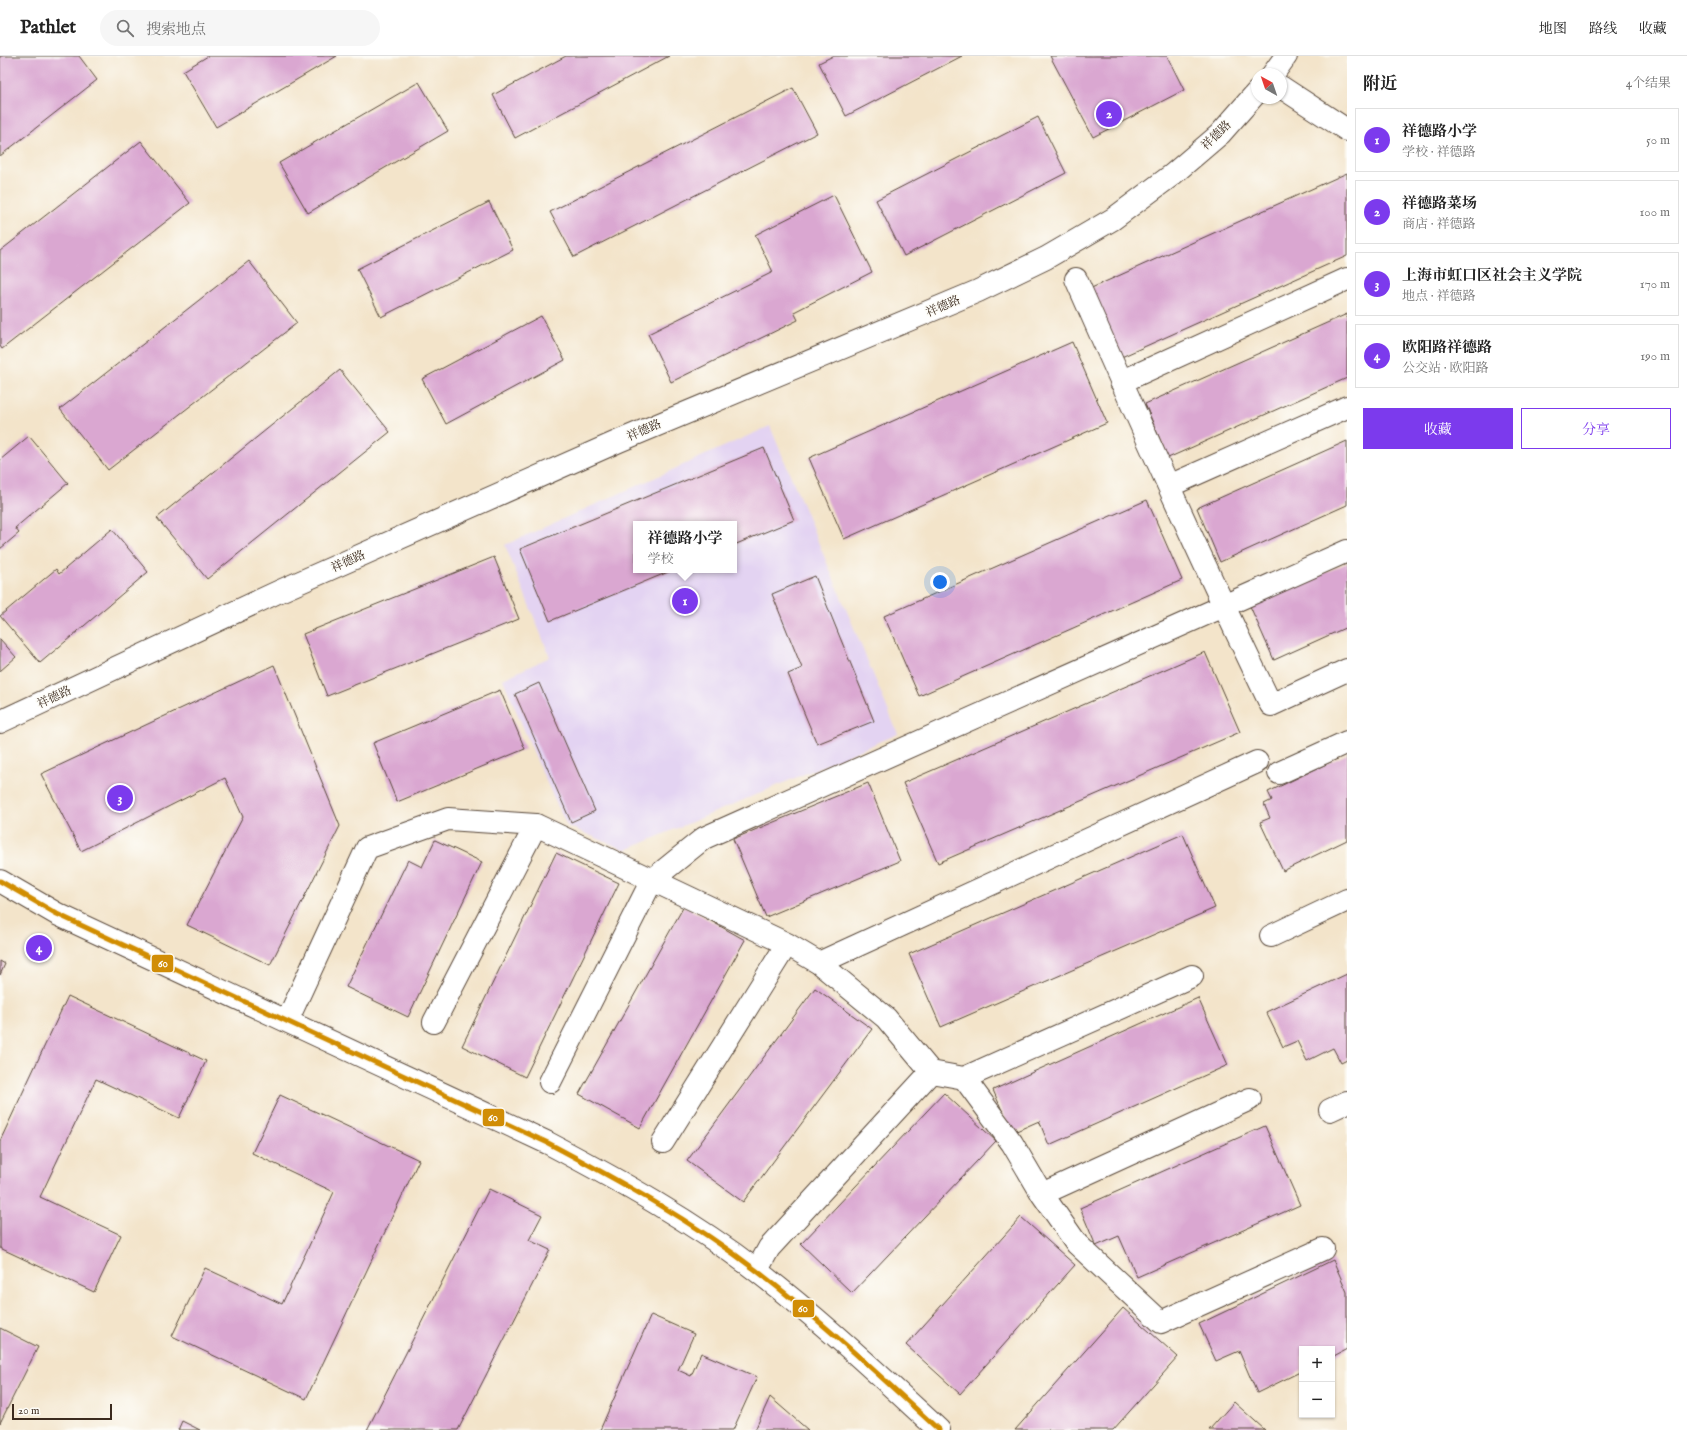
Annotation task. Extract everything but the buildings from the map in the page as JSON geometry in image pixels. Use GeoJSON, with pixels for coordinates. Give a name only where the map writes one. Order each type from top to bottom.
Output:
{"type":"FeatureCollection","features":[{"type":"Feature","properties":{"kind":"street"},"geometry":{"type":"LineString","coordinates":[[1277,68],[1286,56]]}},
{"type":"Feature","properties":{"kind":"street"},"geometry":{"type":"LineString","coordinates":[[1287,91],[1347,130]]}},
{"type":"Feature","properties":{"kind":"street","name":"祥德路"},"geometry":{"type":"LineString","coordinates":[[0,722],[280,591],[619,441],[978,291],[1046,258],[1113,219],[1172,175],[1220,134],[1251,99]]}},
{"type":"Feature","properties":{"kind":"street"},"geometry":{"type":"LineString","coordinates":[[1076,279],[1121,382],[1224,607],[1271,705],[1347,670]]}},
{"type":"Feature","properties":{"kind":"street"},"geometry":{"type":"LineString","coordinates":[[1121,382],[1347,279]]}},
{"type":"Feature","properties":{"kind":"street"},"geometry":{"type":"LineString","coordinates":[[1169,486],[1347,407]]}},
{"type":"Feature","properties":{"kind":"street"},"geometry":{"type":"LineString","coordinates":[[550,1082],[652,880],[704,838],[1347,551]]}},
{"type":"Feature","properties":{"kind":"street"},"geometry":{"type":"LineString","coordinates":[[1279,773],[1347,742]]}},
{"type":"Feature","properties":{"kind":"street"},"geometry":{"type":"LineString","coordinates":[[819,963],[1257,762]]}},
{"type":"Feature","properties":{"kind":"street"},"geometry":{"type":"LineString","coordinates":[[287,1021],[367,848],[448,819],[536,825],[787,944],[819,963],[886,1018],[931,1072],[964,1078],[1192,976]]}},
{"type":"Feature","properties":{"kind":"street"},"geometry":{"type":"LineString","coordinates":[[434,1022],[536,825]]}},
{"type":"Feature","properties":{"kind":"street"},"geometry":{"type":"LineString","coordinates":[[0,881],[57,914],[548,1143],[613,1178],[689,1224],[757,1270],[832,1334],[939,1430]]}},
{"type":"Feature","properties":{"kind":"street"},"geometry":{"type":"LineString","coordinates":[[1271,936],[1347,900]]}},
{"type":"Feature","properties":{"kind":"street"},"geometry":{"type":"LineString","coordinates":[[663,1142],[787,944]]}},
{"type":"Feature","properties":{"kind":"street"},"geometry":{"type":"LineString","coordinates":[[757,1270],[769,1248],[931,1072]]}},
{"type":"Feature","properties":{"kind":"street"},"geometry":{"type":"LineString","coordinates":[[964,1078],[1012,1143],[1042,1194],[1077,1244],[1161,1322],[1323,1249]]}},
{"type":"Feature","properties":{"kind":"street"},"geometry":{"type":"LineString","coordinates":[[1042,1194],[1250,1099]]}},
{"type":"Feature","properties":{"kind":"shaded area"},"geometry":{"type":"Polygon","coordinates":[[[770,426],[898,734],[626,850],[567,826],[540,768],[503,679],[550,657],[505,545],[770,426]]]}},
{"type":"Feature","properties":{"kind":"transit line","name":"60"},"geometry":{"type":"LineString","coordinates":[[0,881],[57,914],[548,1143],[655,1202],[707,1235],[781,1290],[850,1349],[939,1430]]}},
{"type":"Feature","properties":{"kind":"place","name":"祥德路菜场"},"geometry":{"type":"Point","coordinates":[1109,114]}},
{"type":"Feature","properties":{"kind":"place","name":"祥德路小学"},"geometry":{"type":"Point","coordinates":[685,601]}},
{"type":"Feature","properties":{"kind":"place","name":"上海市虹口区社会主义学院"},"geometry":{"type":"Point","coordinates":[120,798]}},
{"type":"Feature","properties":{"kind":"place","name":"欧阳路祥德路"},"geometry":{"type":"Point","coordinates":[39,948]}}]}
